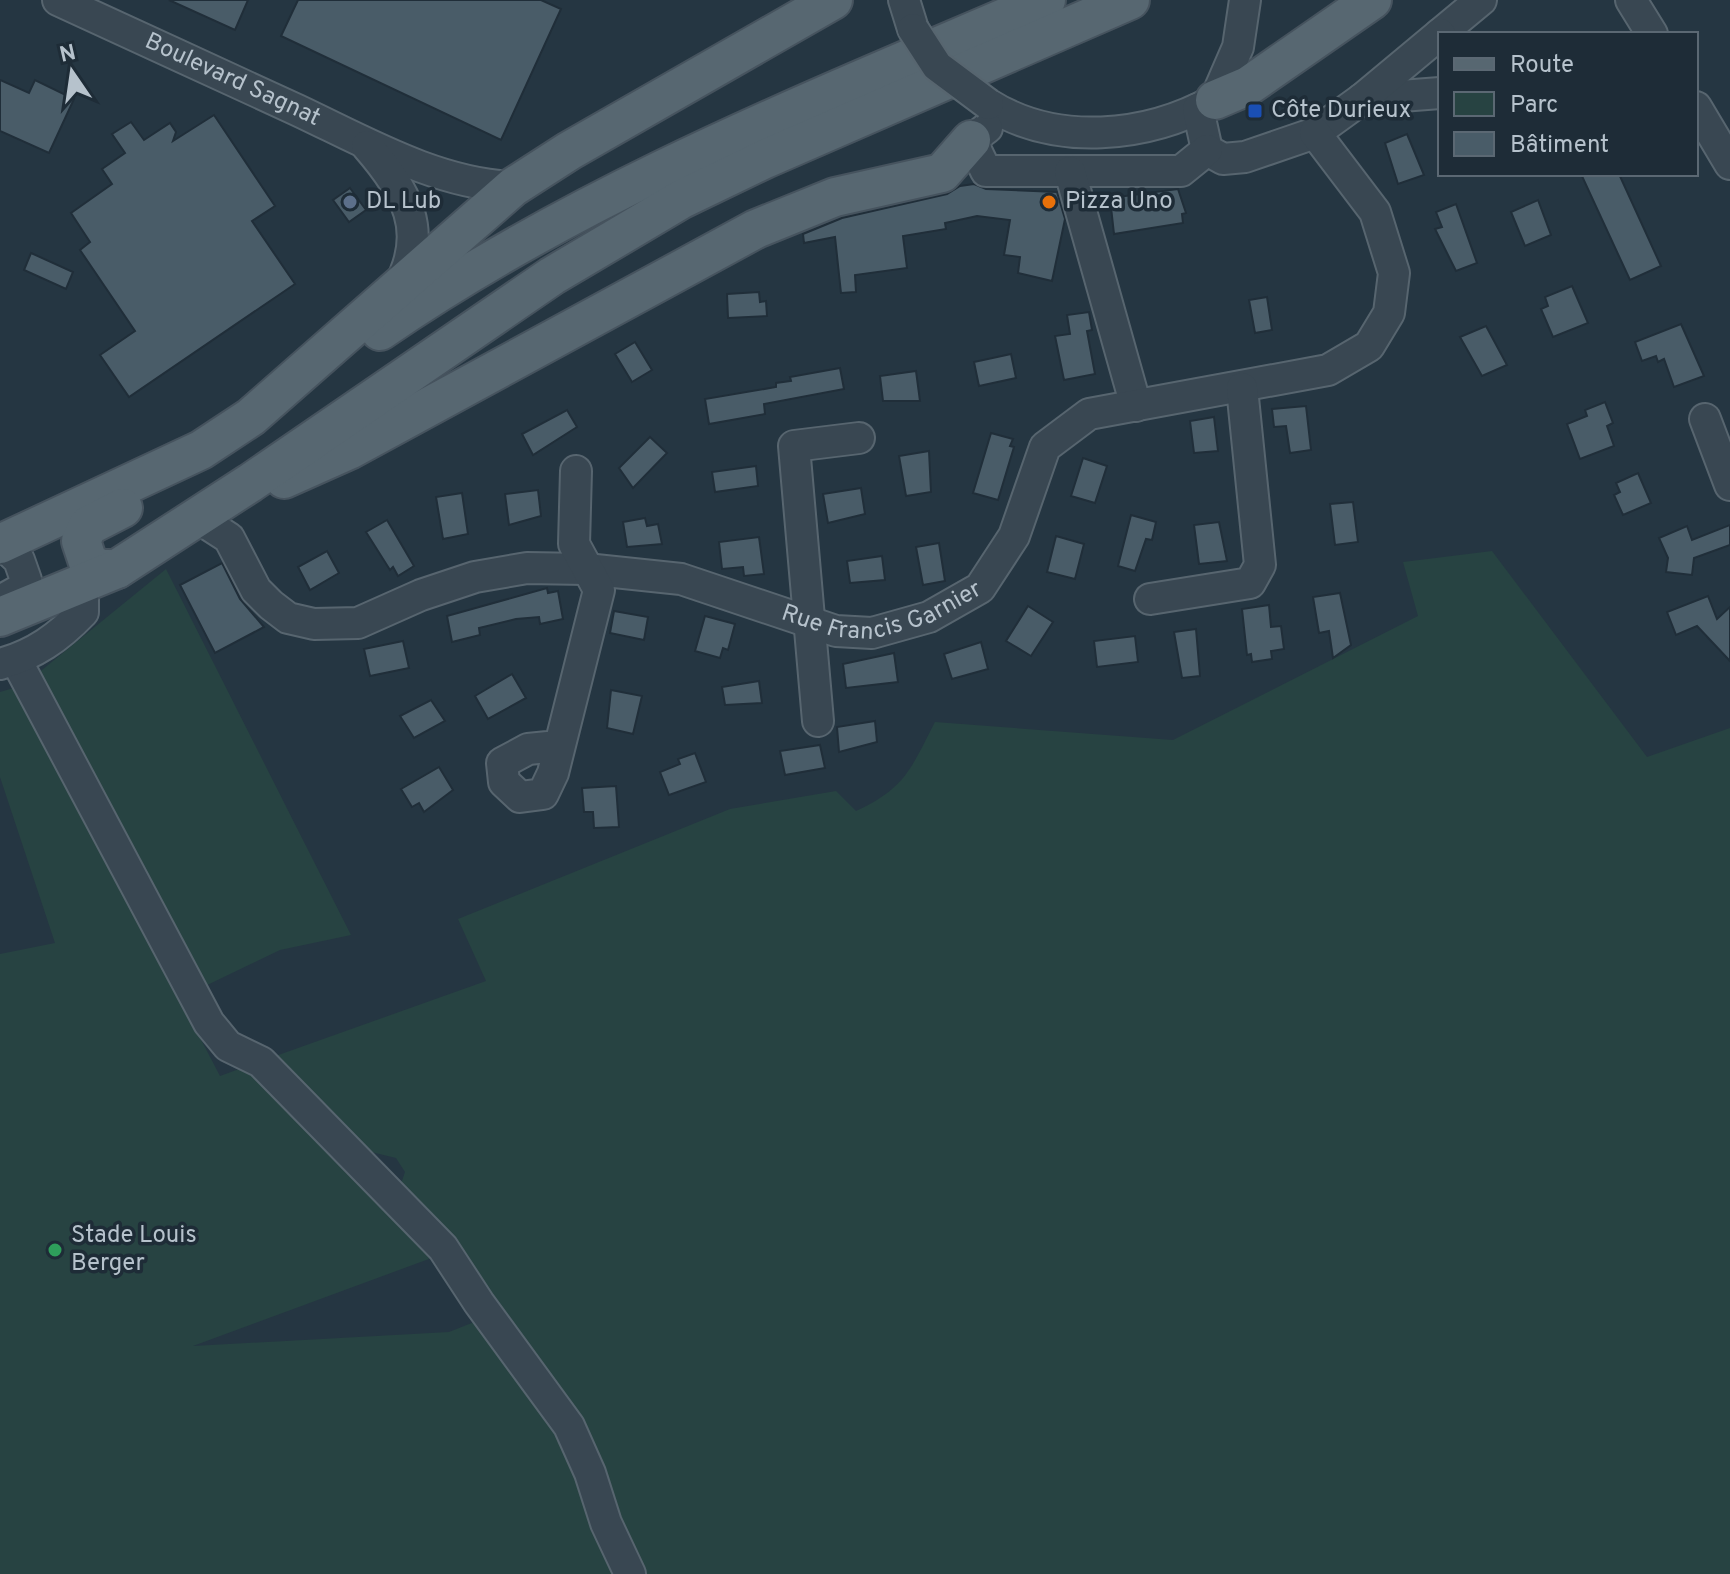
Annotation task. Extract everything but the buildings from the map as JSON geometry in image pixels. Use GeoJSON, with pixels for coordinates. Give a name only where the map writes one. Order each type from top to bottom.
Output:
{"type":"FeatureCollection","features":[{"type":"Feature","properties":{"kind":"main road"},"geometry":{"type":"LineString","coordinates":[[117,569],[100,569],[88,562],[81,541],[88,526],[208,460],[256,413],[513,187],[569,151],[833,0]]}},
{"type":"Feature","properties":{"kind":"main road"},"geometry":{"type":"LineString","coordinates":[[1,539],[201,450],[478,268],[651,176],[814,98],[1046,0]]}},
{"type":"Feature","properties":{"kind":"main road"},"geometry":{"type":"LineString","coordinates":[[0,617],[117,569],[198,518],[617,235],[765,159],[1130,0]]}},
{"type":"Feature","properties":{"kind":"main road"},"geometry":{"type":"LineString","coordinates":[[1206,105],[1248,86],[1372,0]]}},
{"type":"Feature","properties":{"kind":"main road"},"geometry":{"type":"LineString","coordinates":[[198,518],[349,450],[756,229],[835,197],[942,173],[971,140]]}},
{"type":"Feature","properties":{"kind":"street","name":"Boulevard Sagnat"},"geometry":{"type":"LineString","coordinates":[[58,0],[363,141],[456,180],[478,186],[513,187]]}},
{"type":"Feature","properties":{"kind":"street"},"geometry":{"type":"LineString","coordinates":[[904,0],[913,29],[937,66],[997,109],[1066,131],[1130,132],[1206,105]]}},
{"type":"Feature","properties":{"kind":"street"},"geometry":{"type":"LineString","coordinates":[[1215,155],[1206,105],[1238,47],[1245,0]]}},
{"type":"Feature","properties":{"kind":"street"},"geometry":{"type":"LineString","coordinates":[[1442,32],[1481,0]]}},
{"type":"Feature","properties":{"kind":"street"},"geometry":{"type":"LineString","coordinates":[[1631,0],[1651,32]]}},
{"type":"Feature","properties":{"kind":"street"},"geometry":{"type":"LineString","coordinates":[[997,109],[971,140],[986,171],[1181,171],[1215,155],[1279,148],[1315,133],[1362,99],[1438,36]]}},
{"type":"Feature","properties":{"kind":"street"},"geometry":{"type":"LineString","coordinates":[[1362,99],[1438,93]]}},
{"type":"Feature","properties":{"kind":"street"},"geometry":{"type":"LineString","coordinates":[[1699,117],[1730,164]]}},
{"type":"Feature","properties":{"kind":"street","name":"Rue Francis Garnier"},"geometry":{"type":"LineString","coordinates":[[198,518],[229,538],[256,590],[271,605],[288,618],[314,624],[358,623],[421,595],[475,577],[527,568],[586,569],[681,579],[836,631],[872,633],[929,617],[980,588],[1014,536],[1045,447],[1089,414],[1328,370],[1369,346],[1389,313],[1394,273],[1375,212],[1315,133]]}},
{"type":"Feature","properties":{"kind":"street"},"geometry":{"type":"LineString","coordinates":[[363,141],[397,180],[412,219],[411,264],[397,288]]}},
{"type":"Feature","properties":{"kind":"street"},"geometry":{"type":"LineString","coordinates":[[1070,172],[1136,406]]}},
{"type":"Feature","properties":{"kind":"street"},"geometry":{"type":"LineString","coordinates":[[1150,599],[1250,583],[1260,565],[1242,388]]}},
{"type":"Feature","properties":{"kind":"street"},"geometry":{"type":"LineString","coordinates":[[1705,419],[1730,485]]}},
{"type":"Feature","properties":{"kind":"street"},"geometry":{"type":"LineString","coordinates":[[818,721],[794,446],[859,438]]}},
{"type":"Feature","properties":{"kind":"street"},"geometry":{"type":"LineString","coordinates":[[558,746],[599,590],[574,544],[576,471]]}},
{"type":"Feature","properties":{"kind":"street"},"geometry":{"type":"LineString","coordinates":[[0,601],[20,590],[26,580],[19,560],[1,539]]}},
{"type":"Feature","properties":{"kind":"street"},"geometry":{"type":"LineString","coordinates":[[83,585],[83,612],[43,647],[8,662],[209,1023],[228,1046],[261,1062],[443,1248],[569,1426],[590,1473],[606,1523],[630,1574]]}},
{"type":"Feature","properties":{"kind":"green space"},"geometry":{"type":"Polygon","coordinates":[[[1492,551],[1647,757],[1730,728],[1730,1574],[0,1574],[0,954],[55,943],[0,777],[0,692],[17,687],[220,1076],[250,1065],[437,1256],[193,1346],[449,1332],[502,1311],[399,1190],[405,1172],[396,1158],[359,1149],[270,1058],[486,981],[458,919],[730,809],[836,791],[856,811],[897,785],[913,764],[935,722],[1173,740],[1418,616],[1403,562],[1492,551]]]}},
{"type":"Feature","properties":{"kind":"green space"},"geometry":{"type":"Polygon","coordinates":[[[166,569],[351,935],[280,950],[201,988],[37,674],[166,569]]]}},
{"type":"Feature","properties":{"kind":"place","name":"Côte Durieux"},"geometry":{"type":"Point","coordinates":[1255,111]}},
{"type":"Feature","properties":{"kind":"place","name":"DL Lub"},"geometry":{"type":"Point","coordinates":[350,202]}},
{"type":"Feature","properties":{"kind":"place","name":"Pizza Uno"},"geometry":{"type":"Point","coordinates":[1049,202]}},
{"type":"Feature","properties":{"kind":"place","name":"Stade Louis Berger"},"geometry":{"type":"Point","coordinates":[55,1250]}}]}
